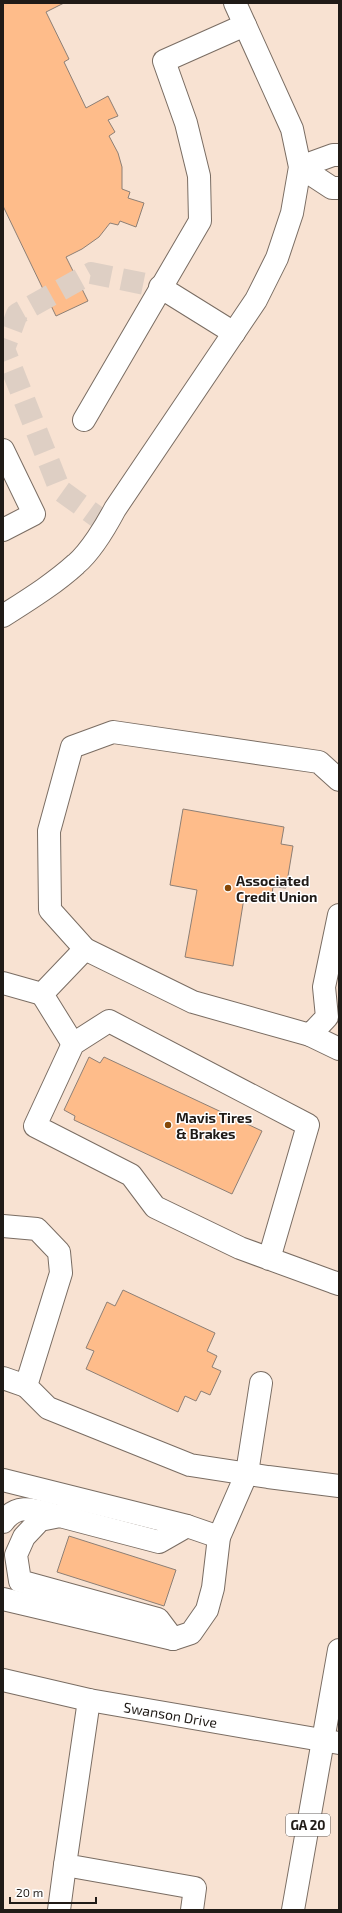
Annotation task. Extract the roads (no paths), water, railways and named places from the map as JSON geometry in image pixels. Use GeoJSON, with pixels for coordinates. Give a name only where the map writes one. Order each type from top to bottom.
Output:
{"type":"FeatureCollection","features":[{"type":"Feature","properties":{"kind":"main road"},"geometry":{"type":"LineString","coordinates":[[3,616],[32,598],[77,563],[107,524],[256,300],[277,258],[292,213],[300,167],[292,129],[235,3]]}},
{"type":"Feature","properties":{"kind":"main road"},"geometry":{"type":"LineString","coordinates":[[84,420],[160,287],[200,221],[199,176],[186,123],[164,61],[245,25]]}},
{"type":"Feature","properties":{"kind":"main road"},"geometry":{"type":"LineString","coordinates":[[300,167],[333,155],[339,156]]}},
{"type":"Feature","properties":{"kind":"main road"},"geometry":{"type":"LineString","coordinates":[[300,167],[332,188],[339,188]]}},
{"type":"Feature","properties":{"kind":"main road"},"geometry":{"type":"LineString","coordinates":[[160,287],[234,333]]}},
{"type":"Feature","properties":{"kind":"main road"},"geometry":{"type":"LineString","coordinates":[[3,450],[34,514],[3,530]]}},
{"type":"Feature","properties":{"kind":"main road"},"geometry":{"type":"LineString","coordinates":[[339,780],[319,762],[113,732],[72,747],[49,831],[50,910],[85,949],[193,1002],[310,1035],[339,1049]]}},
{"type":"Feature","properties":{"kind":"main road"},"geometry":{"type":"LineString","coordinates":[[310,1035],[333,1018],[324,987],[339,915]]}},
{"type":"Feature","properties":{"kind":"main road"},"geometry":{"type":"LineString","coordinates":[[42,994],[85,949]]}},
{"type":"Feature","properties":{"kind":"main road"},"geometry":{"type":"LineString","coordinates":[[3,983],[42,994],[73,1044]]}},
{"type":"Feature","properties":{"kind":"main road"},"geometry":{"type":"LineString","coordinates":[[269,1258],[308,1125],[109,1021],[73,1044],[35,1126],[131,1175],[155,1207],[240,1248],[339,1284]]}},
{"type":"Feature","properties":{"kind":"main road"},"geometry":{"type":"LineString","coordinates":[[3,1226],[37,1229],[59,1252],[61,1273],[26,1386]]}},
{"type":"Feature","properties":{"kind":"main road"},"geometry":{"type":"LineString","coordinates":[[3,1378],[26,1386],[48,1408],[84,1424],[190,1464],[339,1486]]}},
{"type":"Feature","properties":{"kind":"main road"},"geometry":{"type":"LineString","coordinates":[[3,1599],[173,1639],[191,1633],[208,1610],[213,1588],[219,1537],[247,1473],[261,1383]]}},
{"type":"Feature","properties":{"kind":"main road"},"geometry":{"type":"LineString","coordinates":[[3,1480],[187,1526],[219,1537]]}},
{"type":"Feature","properties":{"kind":"main road"},"geometry":{"type":"LineString","coordinates":[[3,1522],[10,1513],[25,1508],[159,1542],[187,1526]]}},
{"type":"Feature","properties":{"kind":"main road"},"geometry":{"type":"LineString","coordinates":[[60,1516],[40,1520],[24,1537],[16,1555],[17,1571],[12,1578],[158,1620],[173,1639]]}},
{"type":"Feature","properties":{"kind":"main road","name":"GA 20"},"geometry":{"type":"LineString","coordinates":[[293,1910],[331,1741],[339,1650]]}},
{"type":"Feature","properties":{"kind":"main road","name":"Swanson Drive"},"geometry":{"type":"LineString","coordinates":[[3,1680],[89,1700],[331,1741]]}},
{"type":"Feature","properties":{"kind":"main road"},"geometry":{"type":"LineString","coordinates":[[59,1910],[89,1700]]}},
{"type":"Feature","properties":{"kind":"main road"},"geometry":{"type":"LineString","coordinates":[[65,1865],[194,1888],[192,1910]]}},
{"type":"Feature","properties":{"kind":"tunnel"},"geometry":{"type":"LineString","coordinates":[[107,524],[60,490],[4,349],[17,314],[91,273],[160,287]]}},
{"type":"Feature","properties":{"kind":"place","name":"Associated Credit Union"},"geometry":{"type":"Point","coordinates":[228,888]}},
{"type":"Feature","properties":{"kind":"place","name":"Mavis Tires & Brakes"},"geometry":{"type":"Point","coordinates":[168,1125]}}]}
